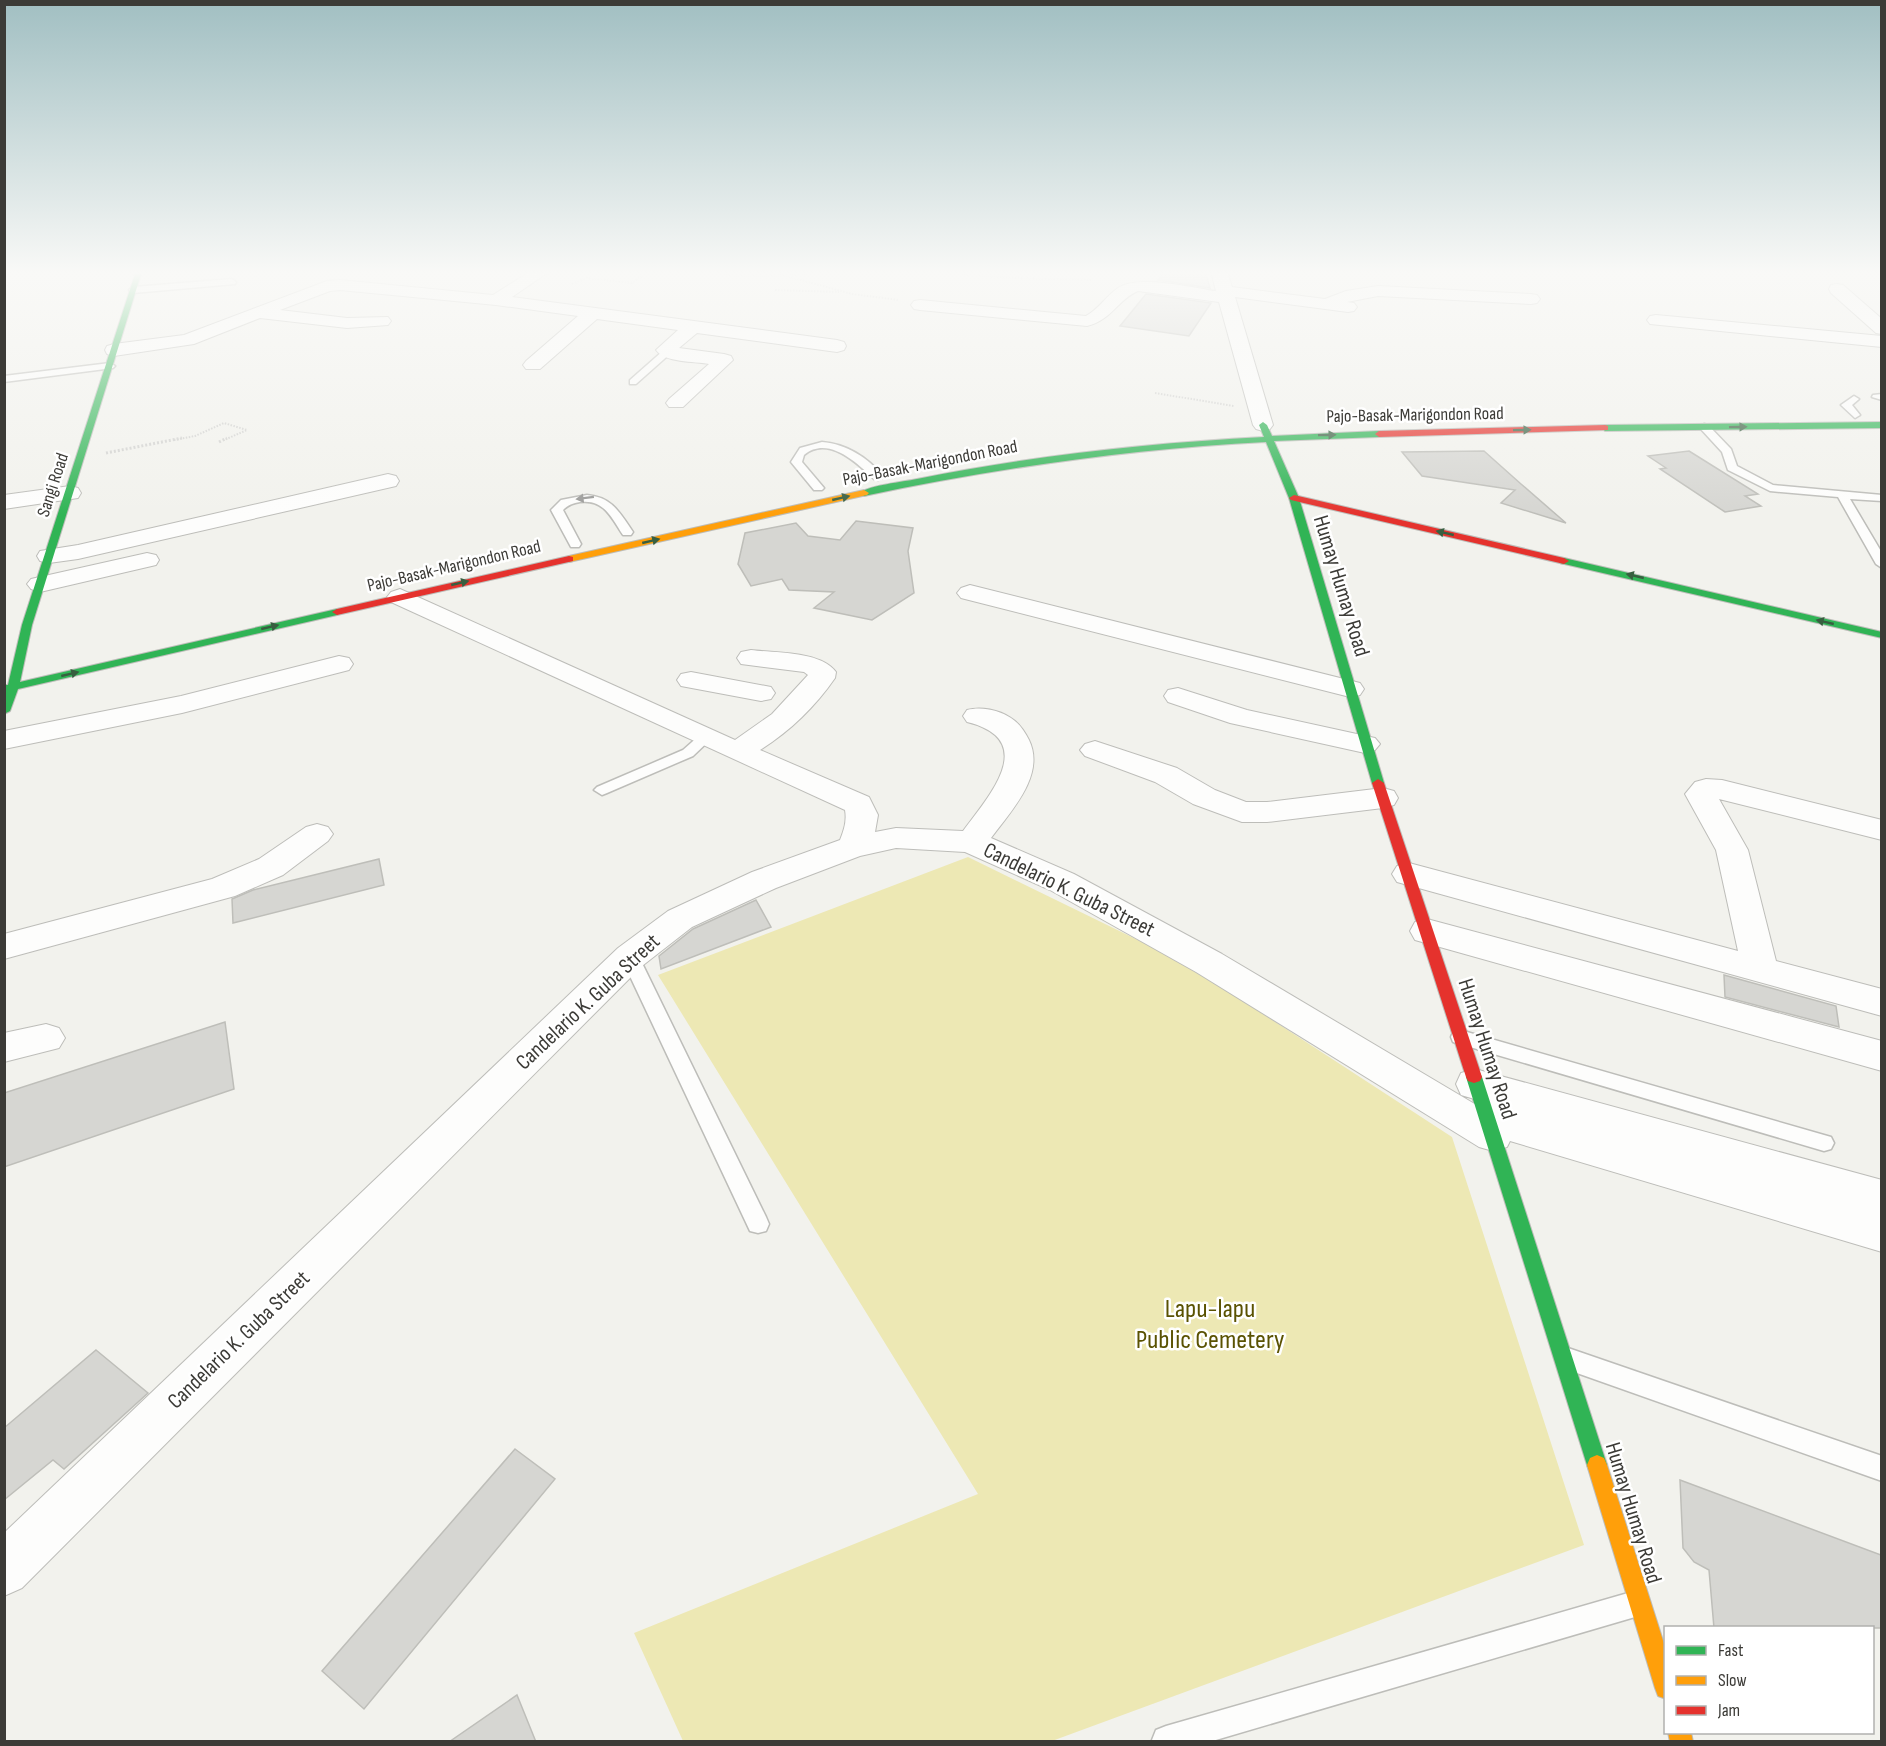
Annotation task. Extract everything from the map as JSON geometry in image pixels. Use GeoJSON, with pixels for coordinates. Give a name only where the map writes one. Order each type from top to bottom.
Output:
{"type":"FeatureCollection","features":[{"type":"Feature","properties":{"kind":"main road","name":"Sangi Road"},"geometry":{"type":"LineString","coordinates":[[4,711],[16,670],[22,626],[40,584],[114,352]]}},
{"type":"Feature","properties":{"kind":"main road","name":"Pajo-Basak-Marigondon Road"},"geometry":{"type":"LineString","coordinates":[[813,490],[1049,448],[1263,424],[1881,414]]}},
{"type":"Feature","properties":{"kind":"main road","name":"Pajo-Basak-Marigondon Road"},"geometry":{"type":"LineString","coordinates":[[9,688],[400,597],[880,490],[991,467],[1127,449],[1263,424],[1704,427],[1881,425]]}},
{"type":"Feature","properties":{"kind":"main road","name":"Humay Humay Road"},"geometry":{"type":"LineString","coordinates":[[1263,424],[1294,498],[1365,744],[1564,1358],[1664,1685]]}},
{"type":"Feature","properties":{"kind":"main road"},"geometry":{"type":"LineString","coordinates":[[1294,498],[1881,635]]}},
{"type":"Feature","properties":{"kind":"main road"},"geometry":{"type":"LineString","coordinates":[[1297,513],[1413,540]]}},
{"type":"Feature","properties":{"kind":"main road","name":"Pajo-Basak-Marigondon Road"},"geometry":{"type":"LineString","coordinates":[[353,594],[683,519]]}},
{"type":"Feature","properties":{"kind":"main road"},"geometry":{"type":"LineString","coordinates":[[1586,581],[1592,566]]}},
{"type":"Feature","properties":{"kind":"main road"},"geometry":{"type":"LineString","coordinates":[[1723,612],[1881,647]]}},
{"type":"Feature","properties":{"kind":"street"},"geometry":{"type":"LineString","coordinates":[[112,358],[135,352]]}},
{"type":"Feature","properties":{"kind":"street"},"geometry":{"type":"LineString","coordinates":[[533,365],[547,352]]}},
{"type":"Feature","properties":{"kind":"street"},"geometry":{"type":"LineString","coordinates":[[670,352],[724,360],[676,403]]}},
{"type":"Feature","properties":{"kind":"street"},"geometry":{"type":"LineString","coordinates":[[1242,352],[1263,424]]}},
{"type":"Feature","properties":{"kind":"street"},"geometry":{"type":"LineString","coordinates":[[49,555],[78,552],[388,481]]}},
{"type":"Feature","properties":{"kind":"street"},"geometry":{"type":"LineString","coordinates":[[4,502],[70,493]]}},
{"type":"Feature","properties":{"kind":"street"},"geometry":{"type":"LineString","coordinates":[[217,543],[366,508]]}},
{"type":"Feature","properties":{"kind":"street"},"geometry":{"type":"LineString","coordinates":[[40,584],[171,554]]}},
{"type":"Feature","properties":{"kind":"street"},"geometry":{"type":"LineString","coordinates":[[970,593],[1350,689]]}},
{"type":"Feature","properties":{"kind":"street"},"geometry":{"type":"LineString","coordinates":[[400,597],[736,751],[858,804],[863,813],[863,823],[853,847]]}},
{"type":"Feature","properties":{"kind":"street"},"geometry":{"type":"LineString","coordinates":[[736,751],[769,733],[821,678],[822,672],[811,665],[751,658]]}},
{"type":"Feature","properties":{"kind":"street"},"geometry":{"type":"LineString","coordinates":[[4,740],[182,704],[339,664]]}},
{"type":"Feature","properties":{"kind":"street"},"geometry":{"type":"LineString","coordinates":[[706,737],[709,692],[701,682],[761,693]]}},
{"type":"Feature","properties":{"kind":"street"},"geometry":{"type":"LineString","coordinates":[[1178,696],[1240,717],[1365,744]]}},
{"type":"Feature","properties":{"kind":"street"},"geometry":{"type":"LineString","coordinates":[[971,842],[1015,779],[1020,761],[1011,732],[1000,722],[977,716]]}},
{"type":"Feature","properties":{"kind":"street"},"geometry":{"type":"LineString","coordinates":[[1095,750],[1166,775],[1204,797],[1242,812],[1268,812],[1383,798]]}},
{"type":"Feature","properties":{"kind":"street"},"geometry":{"type":"LineString","coordinates":[[1760,970],[1732,850],[1700,794],[1706,789],[1722,790],[1881,830]]}},
{"type":"Feature","properties":{"kind":"street"},"geometry":{"type":"LineString","coordinates":[[4,947],[223,888],[271,867],[316,834]]}},
{"type":"Feature","properties":{"kind":"street","name":"Candelario K. Guba Street"},"geometry":{"type":"LineString","coordinates":[[4,1570],[630,957],[680,919],[764,880],[853,847],[896,838],[932,838],[971,842],[1062,882],[1485,1113]]}},
{"type":"Feature","properties":{"kind":"street"},"geometry":{"type":"LineString","coordinates":[[1409,874],[1881,1003]]}},
{"type":"Feature","properties":{"kind":"street"},"geometry":{"type":"LineString","coordinates":[[1427,931],[1881,1056]]}},
{"type":"Feature","properties":{"kind":"street"},"geometry":{"type":"LineString","coordinates":[[4,1048],[46,1038]]}},
{"type":"Feature","properties":{"kind":"street"},"geometry":{"type":"LineString","coordinates":[[1485,1113],[1881,1198]]}},
{"type":"Feature","properties":{"kind":"street"},"geometry":{"type":"LineString","coordinates":[[1485,1113],[1881,1233]]}},
{"type":"Feature","properties":{"kind":"lane"},"geometry":{"type":"LineString","coordinates":[[633,382],[666,352]]}},
{"type":"Feature","properties":{"kind":"lane"},"geometry":{"type":"LineString","coordinates":[[4,379],[112,358]]}},
{"type":"Feature","properties":{"kind":"lane"},"geometry":{"type":"LineString","coordinates":[[1854,399],[1846,405],[1855,415]]}},
{"type":"Feature","properties":{"kind":"lane"},"geometry":{"type":"LineString","coordinates":[[1704,427],[1727,451],[1732,468],[1770,488],[1881,498]]}},
{"type":"Feature","properties":{"kind":"lane"},"geometry":{"type":"LineString","coordinates":[[813,490],[796,462],[798,455],[804,449],[819,445],[830,444],[857,456],[878,477]]}},
{"type":"Feature","properties":{"kind":"lane"},"geometry":{"type":"LineString","coordinates":[[1842,495],[1881,564]]}},
{"type":"Feature","properties":{"kind":"lane"},"geometry":{"type":"LineString","coordinates":[[575,544],[557,510],[562,503],[570,500],[597,498],[609,505],[627,532]]}},
{"type":"Feature","properties":{"kind":"lane"},"geometry":{"type":"LineString","coordinates":[[602,790],[688,753],[706,737]]}},
{"type":"Feature","properties":{"kind":"lane"},"geometry":{"type":"LineString","coordinates":[[630,957],[758,1224]]}},
{"type":"Feature","properties":{"kind":"lane"},"geometry":{"type":"LineString","coordinates":[[1460,1036],[1824,1143]]}},
{"type":"Feature","properties":{"kind":"lane"},"geometry":{"type":"LineString","coordinates":[[1564,1358],[1881,1469]]}},
{"type":"Feature","properties":{"kind":"lane"},"geometry":{"type":"LineString","coordinates":[[1166,1740],[1639,1603]]}},
{"type":"Feature","properties":{"kind":"path"},"geometry":{"type":"LineString","coordinates":[[1155,393],[1263,424]]}},
{"type":"Feature","properties":{"kind":"path"},"geometry":{"type":"LineString","coordinates":[[95,455],[195,435],[224,423],[247,430],[219,442]]}},
{"type":"Feature","properties":{"kind":"green space","name":"Lapu-lapu Public Cemetery"},"geometry":{"type":"Polygon","coordinates":[[[968,857],[1183,962],[1452,1137],[1584,1545],[1052,1741],[683,1741],[634,1633],[978,1494],[658,975],[968,857]]]}},
{"type":"Feature","properties":{"kind":"building"},"geometry":{"type":"Polygon","coordinates":[[[1484,451],[1566,523],[1501,503],[1515,490],[1422,476],[1402,452],[1484,451]]]}},
{"type":"Feature","properties":{"kind":"building"},"geometry":{"type":"Polygon","coordinates":[[[1689,451],[1758,494],[1745,496],[1761,506],[1725,512],[1660,469],[1666,468],[1648,456],[1689,451]]]}},
{"type":"Feature","properties":{"kind":"building"},"geometry":{"type":"Polygon","coordinates":[[[856,521],[913,528],[908,551],[914,593],[872,620],[814,608],[834,592],[789,590],[782,579],[751,586],[738,564],[745,533],[796,523],[808,536],[840,540],[856,521]]]}},
{"type":"Feature","properties":{"kind":"building"},"geometry":{"type":"Polygon","coordinates":[[[379,859],[384,885],[233,923],[232,899],[253,890],[379,859]]]}},
{"type":"Feature","properties":{"kind":"building"},"geometry":{"type":"Polygon","coordinates":[[[756,900],[771,927],[661,969],[659,956],[693,929],[756,900]]]}},
{"type":"Feature","properties":{"kind":"building"},"geometry":{"type":"Polygon","coordinates":[[[1724,975],[1836,1006],[1839,1027],[1725,997],[1724,975]]]}},
{"type":"Feature","properties":{"kind":"building"},"geometry":{"type":"Polygon","coordinates":[[[225,1022],[234,1089],[4,1167],[4,1093],[225,1022]]]}},
{"type":"Feature","properties":{"kind":"building"},"geometry":{"type":"Polygon","coordinates":[[[96,1350],[148,1393],[64,1469],[53,1460],[4,1500],[4,1428],[96,1350]]]}},
{"type":"Feature","properties":{"kind":"building"},"geometry":{"type":"Polygon","coordinates":[[[515,1449],[555,1479],[364,1709],[322,1671],[515,1449]]]}},
{"type":"Feature","properties":{"kind":"building"},"geometry":{"type":"Polygon","coordinates":[[[1680,1480],[1881,1555],[1881,1628],[1874,1628],[1874,1626],[1714,1626],[1709,1570],[1694,1562],[1683,1548],[1680,1480]]]}},
{"type":"Feature","properties":{"kind":"building"},"geometry":{"type":"Polygon","coordinates":[[[517,1695],[536,1742],[449,1742],[517,1695]]]}},
{"type":"Feature","properties":{"kind":"traffic: fast"},"geometry":{"type":"LineString","coordinates":[[4,711],[13,687],[27,625],[113,352]]}},
{"type":"Feature","properties":{"kind":"traffic: fast"},"geometry":{"type":"LineString","coordinates":[[1263,425],[1294,498],[1378,783]]}},
{"type":"Feature","properties":{"kind":"traffic: fast"},"geometry":{"type":"LineString","coordinates":[[1605,428],[1882,425]]}},
{"type":"Feature","properties":{"kind":"traffic: fast"},"geometry":{"type":"LineString","coordinates":[[864,493],[992,468],[1120,451],[1248,440],[1379,434]]}},
{"type":"Feature","properties":{"kind":"traffic: fast"},"geometry":{"type":"LineString","coordinates":[[1564,561],[1882,635]]}},
{"type":"Feature","properties":{"kind":"traffic: fast"},"geometry":{"type":"LineString","coordinates":[[4,689],[337,612]]}},
{"type":"Feature","properties":{"kind":"traffic: fast"},"geometry":{"type":"LineString","coordinates":[[1474,1077],[1597,1465]]}},
{"type":"Feature","properties":{"kind":"traffic: slow"},"geometry":{"type":"LineString","coordinates":[[569,559],[864,493]]}},
{"type":"Feature","properties":{"kind":"traffic: slow"},"geometry":{"type":"LineString","coordinates":[[1597,1465],[1664,1682]]}},
{"type":"Feature","properties":{"kind":"traffic: slow"},"geometry":{"type":"LineString","coordinates":[[1680,1734],[1682,1742]]}},
{"type":"Feature","properties":{"kind":"traffic: jam"},"geometry":{"type":"LineString","coordinates":[[1379,434],[1605,428]]}},
{"type":"Feature","properties":{"kind":"traffic: jam"},"geometry":{"type":"LineString","coordinates":[[1294,498],[1564,561]]}},
{"type":"Feature","properties":{"kind":"traffic: jam"},"geometry":{"type":"LineString","coordinates":[[337,612],[569,559]]}},
{"type":"Feature","properties":{"kind":"traffic: jam"},"geometry":{"type":"LineString","coordinates":[[1378,783],[1474,1077]]}}]}
